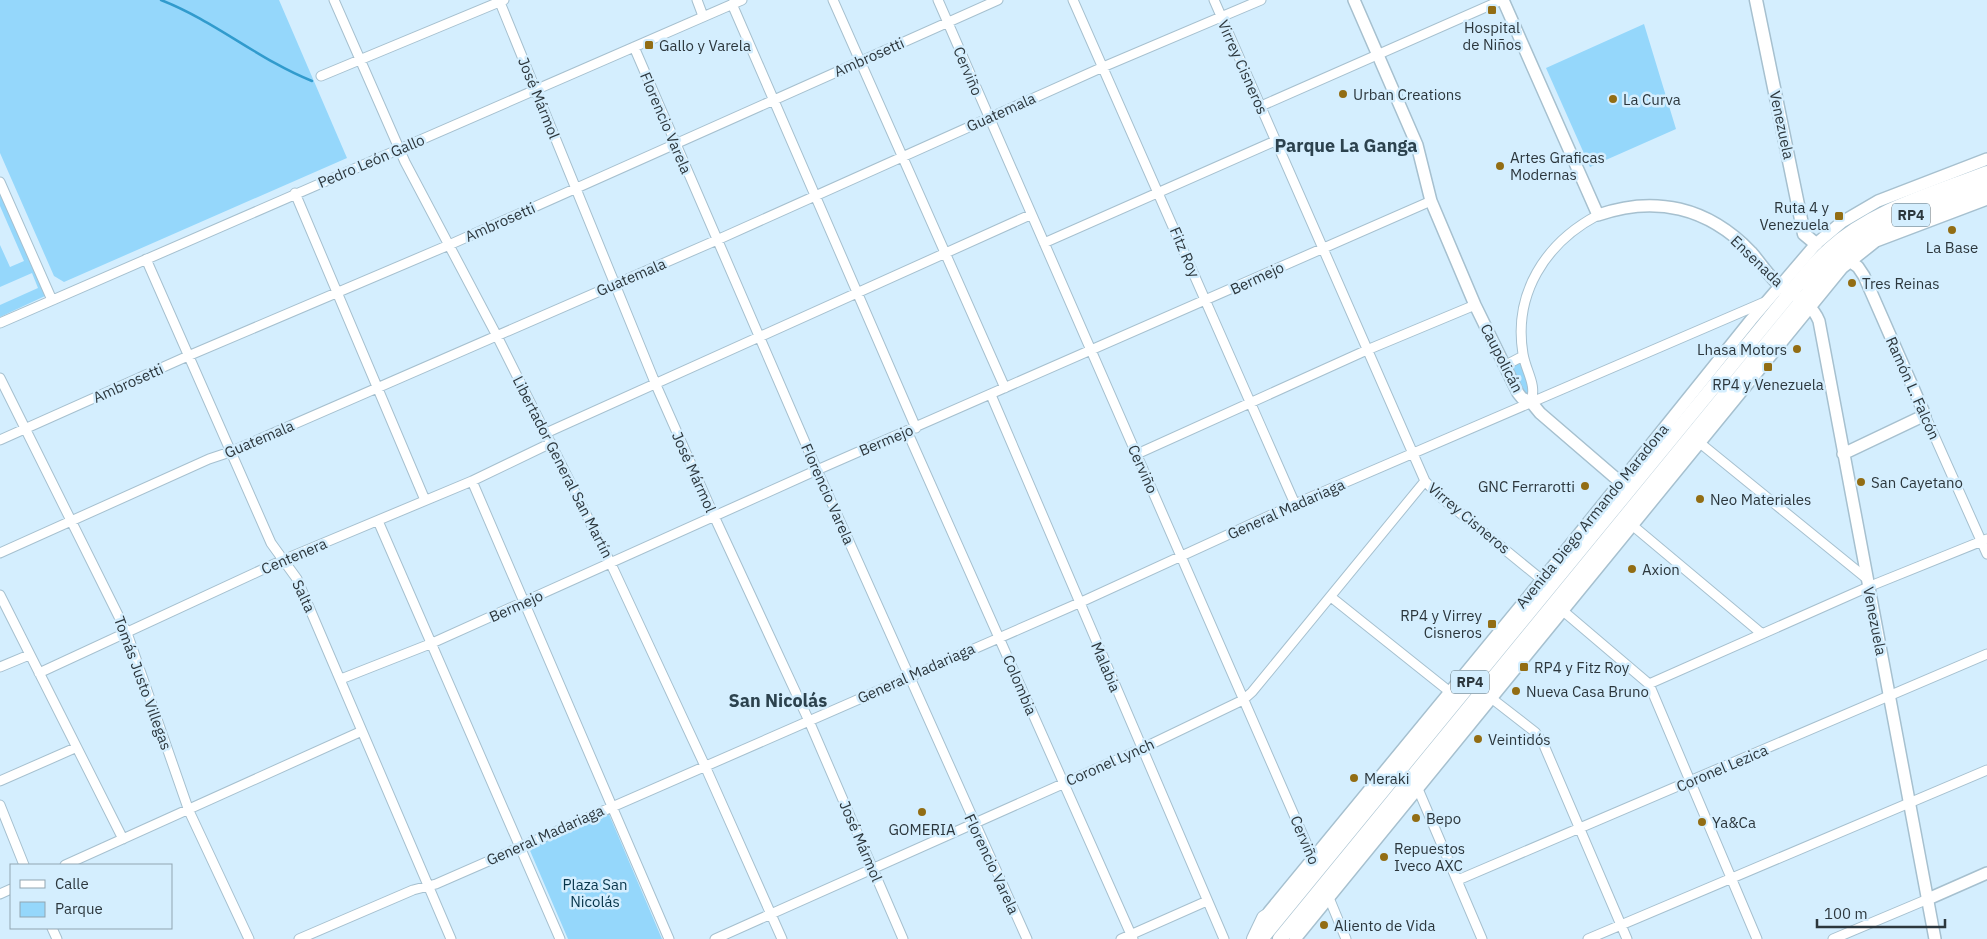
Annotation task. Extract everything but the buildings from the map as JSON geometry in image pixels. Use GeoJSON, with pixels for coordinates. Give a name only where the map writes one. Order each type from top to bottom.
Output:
{"type":"FeatureCollection","features":[{"type":"Feature","properties":{"kind":"main road","name":"Venezuela"},"geometry":{"type":"LineString","coordinates":[[1756,0],[1804,234],[1816,244]]}},
{"type":"Feature","properties":{"kind":"main road","name":"Avenida Diego Armando Maradona"},"geometry":{"type":"LineString","coordinates":[[1840,255],[1864,224],[1880,215],[1987,173]]}},
{"type":"Feature","properties":{"kind":"main road","name":"Avenida Diego Armando Maradona"},"geometry":{"type":"LineString","coordinates":[[1260,939],[1292,900],[1315,864],[1453,695],[1508,637],[1546,583],[1795,296],[1840,255],[1873,231],[1987,187]]}},
{"type":"Feature","properties":{"kind":"main road","name":"Avenida Diego Armando Maradona"},"geometry":{"type":"LineString","coordinates":[[1280,939],[1326,892],[1630,520],[1795,296]]}},
{"type":"Feature","properties":{"kind":"main road"},"geometry":{"type":"LineString","coordinates":[[1453,695],[1471,666],[1508,637]]}},
{"type":"Feature","properties":{"kind":"main road"},"geometry":{"type":"LineString","coordinates":[[1315,864],[1382,776]]}},
{"type":"Feature","properties":{"kind":"main road"},"geometry":{"type":"LineString","coordinates":[[1254,939],[1264,918],[1292,900]]}},
{"type":"Feature","properties":{"kind":"street","name":"Libertador General San Martín"},"geometry":{"type":"LineString","coordinates":[[334,0],[399,150],[497,336],[611,564],[705,766],[782,939]]}},
{"type":"Feature","properties":{"kind":"street"},"geometry":{"type":"LineString","coordinates":[[696,0],[703,16]]}},
{"type":"Feature","properties":{"kind":"street","name":"Pedro León Gallo"},"geometry":{"type":"LineString","coordinates":[[0,323],[742,0]]}},
{"type":"Feature","properties":{"kind":"street"},"geometry":{"type":"LineString","coordinates":[[833,0],[1005,388]]}},
{"type":"Feature","properties":{"kind":"street","name":"Cerviño"},"geometry":{"type":"LineString","coordinates":[[938,0],[1346,939]]}},
{"type":"Feature","properties":{"kind":"street","name":"Ambrosetti"},"geometry":{"type":"LineString","coordinates":[[0,440],[188,356],[449,245],[998,0]]}},
{"type":"Feature","properties":{"kind":"street","name":"Fitz Roy"},"geometry":{"type":"LineString","coordinates":[[1074,0],[1296,504]]}},
{"type":"Feature","properties":{"kind":"street","name":"Virrey Cisneros"},"geometry":{"type":"LineString","coordinates":[[1214,0],[1425,481],[1438,494],[1546,583],[1559,605],[1649,684],[1757,939]]}},
{"type":"Feature","properties":{"kind":"street","name":"Guatemala"},"geometry":{"type":"LineString","coordinates":[[0,552],[209,459],[230,452],[717,240],[1103,67],[1261,0]]}},
{"type":"Feature","properties":{"kind":"street","name":"Caupolicán"},"geometry":{"type":"LineString","coordinates":[[1354,0],[1417,145],[1431,201],[1475,305],[1518,393],[1522,398],[1531,402],[1540,413],[1619,481],[1630,520]]}},
{"type":"Feature","properties":{"kind":"street"},"geometry":{"type":"LineString","coordinates":[[1261,106],[1502,0],[1598,215]]}},
{"type":"Feature","properties":{"kind":"street"},"geometry":{"type":"LineString","coordinates":[[321,76],[501,1]]}},
{"type":"Feature","properties":{"kind":"street","name":"José Mármol"},"geometry":{"type":"LineString","coordinates":[[501,1],[656,385],[714,516],[809,721],[903,939]]}},
{"type":"Feature","properties":{"kind":"street","name":"Colombia"},"geometry":{"type":"LineString","coordinates":[[732,4],[772,100],[858,294],[911,430],[1062,783],[1132,937]]}},
{"type":"Feature","properties":{"kind":"street","name":"Florencio Varela"},"geometry":{"type":"LineString","coordinates":[[634,47],[817,470],[973,823],[1027,939]]}},
{"type":"Feature","properties":{"kind":"street"},"geometry":{"type":"LineString","coordinates":[[1044,243],[1275,141]]}},
{"type":"Feature","properties":{"kind":"street","name":"Avenida Diego Armando Maradona"},"geometry":{"type":"LineString","coordinates":[[1630,520],[1700,443],[1795,296],[1816,244],[1842,222],[1884,198],[1987,159]]}},
{"type":"Feature","properties":{"kind":"street"},"geometry":{"type":"LineString","coordinates":[[0,182],[52,300]]}},
{"type":"Feature","properties":{"kind":"street"},"geometry":{"type":"LineString","coordinates":[[295,193],[425,500]]}},
{"type":"Feature","properties":{"kind":"street","name":"Avenida Diego Armando Maradona"},"geometry":{"type":"LineString","coordinates":[[1471,666],[1546,583],[1619,481],[1767,300],[1795,296],[1840,255],[1987,199]]}},
{"type":"Feature","properties":{"kind":"street","name":"Bermejo"},"geometry":{"type":"LineString","coordinates":[[341,679],[430,644],[817,470],[1091,350],[1206,302],[1431,201]]}},
{"type":"Feature","properties":{"kind":"street","name":"Ensenada"},"geometry":{"type":"LineString","coordinates":[[1531,402],[1535,392],[1523,356],[1521,318],[1527,291],[1537,270],[1552,250],[1568,234],[1598,215],[1626,206],[1644,204],[1666,205],[1689,211],[1707,219],[1741,243],[1795,296]]}},
{"type":"Feature","properties":{"kind":"street"},"geometry":{"type":"LineString","coordinates":[[546,433],[858,294],[944,252],[1030,215]]}},
{"type":"Feature","properties":{"kind":"street","name":"Ramón L. Falcón"},"geometry":{"type":"LineString","coordinates":[[1816,244],[1840,255],[1858,267],[1864,276],[1925,414],[1984,540],[1987,554]]}},
{"type":"Feature","properties":{"kind":"street","name":"Salta"},"geometry":{"type":"LineString","coordinates":[[146,259],[276,552],[297,579],[341,679],[427,887],[451,939]]}},
{"type":"Feature","properties":{"kind":"street","name":"Venezuela"},"geometry":{"type":"LineString","coordinates":[[1795,296],[1819,321],[1935,939]]}},
{"type":"Feature","properties":{"kind":"street","name":"General Madariaga"},"geometry":{"type":"LineString","coordinates":[[299,939],[413,890],[427,887],[809,721],[1296,504],[1767,300]]}},
{"type":"Feature","properties":{"kind":"street"},"geometry":{"type":"LineString","coordinates":[[1136,454],[1368,350],[1475,305]]}},
{"type":"Feature","properties":{"kind":"street"},"geometry":{"type":"LineString","coordinates":[[1504,366],[1523,356]]}},
{"type":"Feature","properties":{"kind":"street","name":"Tomás Justo Villegas"},"geometry":{"type":"LineString","coordinates":[[0,378],[27,428],[127,634],[189,810],[249,939]]}},
{"type":"Feature","properties":{"kind":"street","name":"Malabia"},"geometry":{"type":"LineString","coordinates":[[991,395],[1078,602],[1224,939]]}},
{"type":"Feature","properties":{"kind":"street"},"geometry":{"type":"LineString","coordinates":[[1843,454],[1925,414]]}},
{"type":"Feature","properties":{"kind":"street","name":"Centenera"},"geometry":{"type":"LineString","coordinates":[[39,673],[127,634],[283,560],[472,481],[551,442]]}},
{"type":"Feature","properties":{"kind":"street"},"geometry":{"type":"LineString","coordinates":[[1700,443],[1867,582]]}},
{"type":"Feature","properties":{"kind":"street"},"geometry":{"type":"LineString","coordinates":[[472,481],[669,939]]}},
{"type":"Feature","properties":{"kind":"street","name":"Coronel Lynch"},"geometry":{"type":"LineString","coordinates":[[715,939],[1141,749],[1243,700],[1331,597],[1425,481]]}},
{"type":"Feature","properties":{"kind":"street"},"geometry":{"type":"LineString","coordinates":[[1630,520],[1761,633]]}},
{"type":"Feature","properties":{"kind":"street"},"geometry":{"type":"LineString","coordinates":[[378,521],[560,939]]}},
{"type":"Feature","properties":{"kind":"street"},"geometry":{"type":"LineString","coordinates":[[1649,684],[1867,582],[1984,540]]}},
{"type":"Feature","properties":{"kind":"street"},"geometry":{"type":"LineString","coordinates":[[0,595],[75,748],[123,839]]}},
{"type":"Feature","properties":{"kind":"street"},"geometry":{"type":"LineString","coordinates":[[1331,597],[1453,695]]}},
{"type":"Feature","properties":{"kind":"street"},"geometry":{"type":"LineString","coordinates":[[0,667],[29,654]]}},
{"type":"Feature","properties":{"kind":"street","name":"Coronel Lezica"},"geometry":{"type":"LineString","coordinates":[[1458,880],[1987,654]]}},
{"type":"Feature","properties":{"kind":"street","name":"Avenida Diego Armando Maradona"},"geometry":{"type":"LineString","coordinates":[[1382,776],[1453,695]]}},
{"type":"Feature","properties":{"kind":"street"},"geometry":{"type":"LineString","coordinates":[[1487,695],[1540,738],[1628,939]]}},
{"type":"Feature","properties":{"kind":"street","name":"Avenida Diego Armando Maradona"},"geometry":{"type":"LineString","coordinates":[[1295,939],[1326,892],[1418,789],[1487,695]]}},
{"type":"Feature","properties":{"kind":"street"},"geometry":{"type":"LineString","coordinates":[[66,864],[362,731]]}},
{"type":"Feature","properties":{"kind":"street"},"geometry":{"type":"LineString","coordinates":[[0,781],[75,748]]}},
{"type":"Feature","properties":{"kind":"street"},"geometry":{"type":"LineString","coordinates":[[1588,939],[1987,770]]}},
{"type":"Feature","properties":{"kind":"street"},"geometry":{"type":"LineString","coordinates":[[1418,789],[1482,939]]}},
{"type":"Feature","properties":{"kind":"street"},"geometry":{"type":"LineString","coordinates":[[0,805],[24,864]]}},
{"type":"Feature","properties":{"kind":"street","name":"Avenida Diego Armando Maradona"},"geometry":{"type":"LineString","coordinates":[[1247,939],[1264,918],[1315,864]]}},
{"type":"Feature","properties":{"kind":"street"},"geometry":{"type":"LineString","coordinates":[[1833,939],[1987,873]]}},
{"type":"Feature","properties":{"kind":"street"},"geometry":{"type":"LineString","coordinates":[[1121,939],[1132,937],[1207,901]]}},
{"type":"Feature","properties":{"kind":"green space"},"geometry":{"type":"Polygon","coordinates":[[[0,0],[279,0],[347,158],[64,282],[54,276],[0,153],[0,0]]]}},
{"type":"Feature","properties":{"kind":"green space","name":"La Curva"},"geometry":{"type":"Polygon","coordinates":[[[1644,24],[1676,129],[1590,167],[1546,68],[1644,24]]]}},
{"type":"Feature","properties":{"kind":"green space"},"geometry":{"type":"Polygon","coordinates":[[[0,191],[45,296],[0,317],[0,305],[38,288],[32,273],[0,287],[0,245],[10,267],[24,261],[0,206],[0,191]]]}},
{"type":"Feature","properties":{"kind":"green space"},"geometry":{"type":"Polygon","coordinates":[[[1519,362],[1522,363],[1530,393],[1523,394],[1511,367],[1519,362]]]}},
{"type":"Feature","properties":{"kind":"green space","name":"Plaza San Nicolás"},"geometry":{"type":"Polygon","coordinates":[[[608,812],[662,939],[568,939],[528,846],[608,812]]]}},
{"type":"Feature","properties":{"kind":"waterway"},"geometry":{"type":"LineString","coordinates":[[161,0],[200,19],[274,62],[312,81]]}},
{"type":"Feature","properties":{"kind":"place","name":"Hospital de Niños"},"geometry":{"type":"Point","coordinates":[1492,10]}},
{"type":"Feature","properties":{"kind":"place","name":"Gallo y Varela"},"geometry":{"type":"Point","coordinates":[649,45]}},
{"type":"Feature","properties":{"kind":"place","name":"Urban Creations"},"geometry":{"type":"Point","coordinates":[1343,94]}},
{"type":"Feature","properties":{"kind":"place","name":"La Curva"},"geometry":{"type":"Point","coordinates":[1613,99]}},
{"type":"Feature","properties":{"kind":"place","name":"Artes Graficas Modernas"},"geometry":{"type":"Point","coordinates":[1500,166]}},
{"type":"Feature","properties":{"kind":"place","name":"Ruta 4 y Venezuela"},"geometry":{"type":"Point","coordinates":[1839,216]}},
{"type":"Feature","properties":{"kind":"place","name":"La Base"},"geometry":{"type":"Point","coordinates":[1952,230]}},
{"type":"Feature","properties":{"kind":"place","name":"Tres Reinas"},"geometry":{"type":"Point","coordinates":[1852,283]}},
{"type":"Feature","properties":{"kind":"place","name":"Lhasa Motors"},"geometry":{"type":"Point","coordinates":[1797,349]}},
{"type":"Feature","properties":{"kind":"place","name":"RP4 y Venezuela"},"geometry":{"type":"Point","coordinates":[1768,367]}},
{"type":"Feature","properties":{"kind":"place","name":"San Cayetano"},"geometry":{"type":"Point","coordinates":[1861,482]}},
{"type":"Feature","properties":{"kind":"place","name":"GNC Ferrarotti"},"geometry":{"type":"Point","coordinates":[1585,486]}},
{"type":"Feature","properties":{"kind":"place","name":"Neo Materiales"},"geometry":{"type":"Point","coordinates":[1700,499]}},
{"type":"Feature","properties":{"kind":"place","name":"Axion"},"geometry":{"type":"Point","coordinates":[1632,569]}},
{"type":"Feature","properties":{"kind":"place","name":"RP4 y Virrey Cisneros"},"geometry":{"type":"Point","coordinates":[1492,624]}},
{"type":"Feature","properties":{"kind":"place","name":"RP4 y Fitz Roy"},"geometry":{"type":"Point","coordinates":[1524,667]}},
{"type":"Feature","properties":{"kind":"place","name":"Nueva Casa Bruno"},"geometry":{"type":"Point","coordinates":[1516,691]}},
{"type":"Feature","properties":{"kind":"place","name":"Veintidós"},"geometry":{"type":"Point","coordinates":[1478,739]}},
{"type":"Feature","properties":{"kind":"place","name":"Meraki"},"geometry":{"type":"Point","coordinates":[1354,778]}},
{"type":"Feature","properties":{"kind":"place","name":"GOMERIA"},"geometry":{"type":"Point","coordinates":[922,812]}},
{"type":"Feature","properties":{"kind":"place","name":"Bepo"},"geometry":{"type":"Point","coordinates":[1416,818]}},
{"type":"Feature","properties":{"kind":"place","name":"Ya&Ca"},"geometry":{"type":"Point","coordinates":[1702,822]}},
{"type":"Feature","properties":{"kind":"place","name":"Repuestos Iveco AXC"},"geometry":{"type":"Point","coordinates":[1384,857]}},
{"type":"Feature","properties":{"kind":"place","name":"Aliento de Vida"},"geometry":{"type":"Point","coordinates":[1324,925]}},
{"type":"Feature","properties":{"kind":"district","name":"Parque La Ganga"},"geometry":{"type":"Point","coordinates":[1346,145]}},
{"type":"Feature","properties":{"kind":"district","name":"San Nicolás"},"geometry":{"type":"Point","coordinates":[778,700]}}]}
